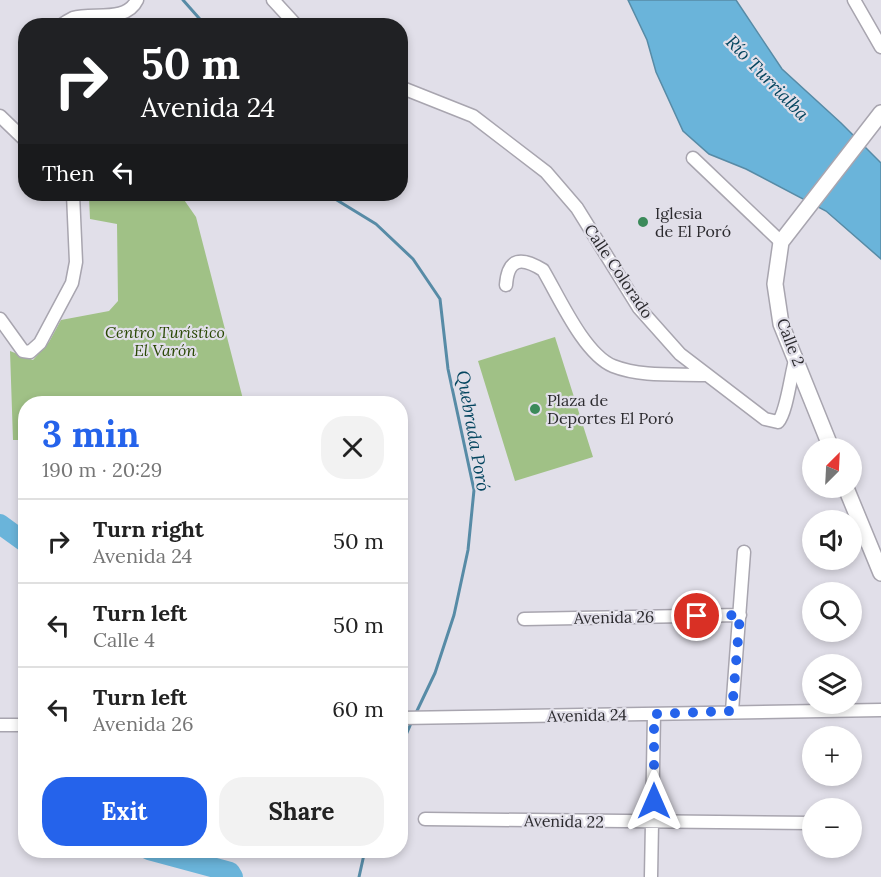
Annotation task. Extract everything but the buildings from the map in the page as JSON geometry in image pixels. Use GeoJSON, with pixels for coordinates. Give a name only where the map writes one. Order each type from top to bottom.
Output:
{"type":"FeatureCollection","features":[{"type":"Feature","properties":{"kind":"main road","name":"Calle 2"},"geometry":{"type":"LineString","coordinates":[[827,438],[796,356],[781,324],[775,284],[781,242],[881,113]]}},
{"type":"Feature","properties":{"kind":"main road"},"geometry":{"type":"LineString","coordinates":[[850,498],[881,573]]}},
{"type":"Feature","properties":{"kind":"street"},"geometry":{"type":"LineString","coordinates":[[73,18],[118,15],[135,4],[137,0]]}},
{"type":"Feature","properties":{"kind":"street"},"geometry":{"type":"LineString","coordinates":[[273,0],[290,18]]}},
{"type":"Feature","properties":{"kind":"street"},"geometry":{"type":"LineString","coordinates":[[854,0],[881,47]]}},
{"type":"Feature","properties":{"kind":"street","name":"Calle Colorado"},"geometry":{"type":"LineString","coordinates":[[408,90],[473,116],[546,172],[577,208],[639,308],[680,354],[704,375],[765,419],[778,422],[783,417],[788,382],[796,356]]}},
{"type":"Feature","properties":{"kind":"street"},"geometry":{"type":"LineString","coordinates":[[0,116],[18,133]]}},
{"type":"Feature","properties":{"kind":"street"},"geometry":{"type":"LineString","coordinates":[[693,158],[781,242]]}},
{"type":"Feature","properties":{"kind":"street"},"geometry":{"type":"LineString","coordinates":[[0,320],[23,351],[30,352],[40,343],[72,284],[76,262],[74,201]]}},
{"type":"Feature","properties":{"kind":"street"},"geometry":{"type":"LineString","coordinates":[[506,285],[507,274],[512,264],[521,260],[531,262],[543,270],[592,351],[611,365],[642,374],[704,375]]}},
{"type":"Feature","properties":{"kind":"street"},"geometry":{"type":"LineString","coordinates":[[732,711],[744,552]]}},
{"type":"Feature","properties":{"kind":"street","name":"Avenida 26"},"geometry":{"type":"LineString","coordinates":[[524,619],[740,615]]}},
{"type":"Feature","properties":{"kind":"street","name":"Avenida 24"},"geometry":{"type":"LineString","coordinates":[[408,718],[881,710]]}},
{"type":"Feature","properties":{"kind":"street"},"geometry":{"type":"LineString","coordinates":[[651,877],[654,823],[654,714]]}},
{"type":"Feature","properties":{"kind":"street"},"geometry":{"type":"LineString","coordinates":[[0,725],[18,724]]}},
{"type":"Feature","properties":{"kind":"street","name":"Avenida 22"},"geometry":{"type":"LineString","coordinates":[[425,819],[802,823]]}},
{"type":"Feature","properties":{"kind":"green space","name":"Centro Turístico El Varón"},"geometry":{"type":"Polygon","coordinates":[[[89,201],[185,201],[196,217],[242,396],[18,396],[18,440],[13,440],[10,351],[33,360],[49,342],[61,320],[109,311],[118,301],[117,224],[90,219],[89,201]]]}},
{"type":"Feature","properties":{"kind":"green space","name":"Plaza de Deportes El Poró"},"geometry":{"type":"Polygon","coordinates":[[[555,337],[593,457],[515,481],[478,361],[555,337]]]}},
{"type":"Feature","properties":{"kind":"water","name":"Río Turrialba"},"geometry":{"type":"Polygon","coordinates":[[[628,0],[736,0],[782,69],[881,163],[881,259],[826,211],[746,169],[709,154],[683,131],[656,72],[647,40],[628,0]]]}},
{"type":"Feature","properties":{"kind":"waterway","name":"Quebrada Poró"},"geometry":{"type":"LineString","coordinates":[[183,0],[199,18]]}},
{"type":"Feature","properties":{"kind":"waterway","name":"Quebrada Poró"},"geometry":{"type":"LineString","coordinates":[[338,201],[376,224],[413,259],[440,299],[448,369],[474,490],[468,550],[454,615],[435,673],[415,715]]}},
{"type":"Feature","properties":{"kind":"waterway"},"geometry":{"type":"LineString","coordinates":[[0,524],[18,537]]}},
{"type":"Feature","properties":{"kind":"waterway","name":"Quebrada Poró"},"geometry":{"type":"LineString","coordinates":[[408,730],[412,721]]}},
{"type":"Feature","properties":{"kind":"waterway"},"geometry":{"type":"LineString","coordinates":[[178,858],[230,872],[233,877]]}},
{"type":"Feature","properties":{"kind":"waterway","name":"Quebrada Poró"},"geometry":{"type":"LineString","coordinates":[[359,877],[363,858]]}},
{"type":"Feature","properties":{"kind":"place","name":"Iglesia de El Poró"},"geometry":{"type":"Point","coordinates":[643,222]}},
{"type":"Feature","properties":{"kind":"place","name":"Plaza de Deportes El Poró"},"geometry":{"type":"Point","coordinates":[535,409]}},
{"type":"Feature","properties":{"kind":"route"},"geometry":{"type":"LineString","coordinates":[[654,801],[654,714],[732,711],[740,615],[697,616]]}}]}
